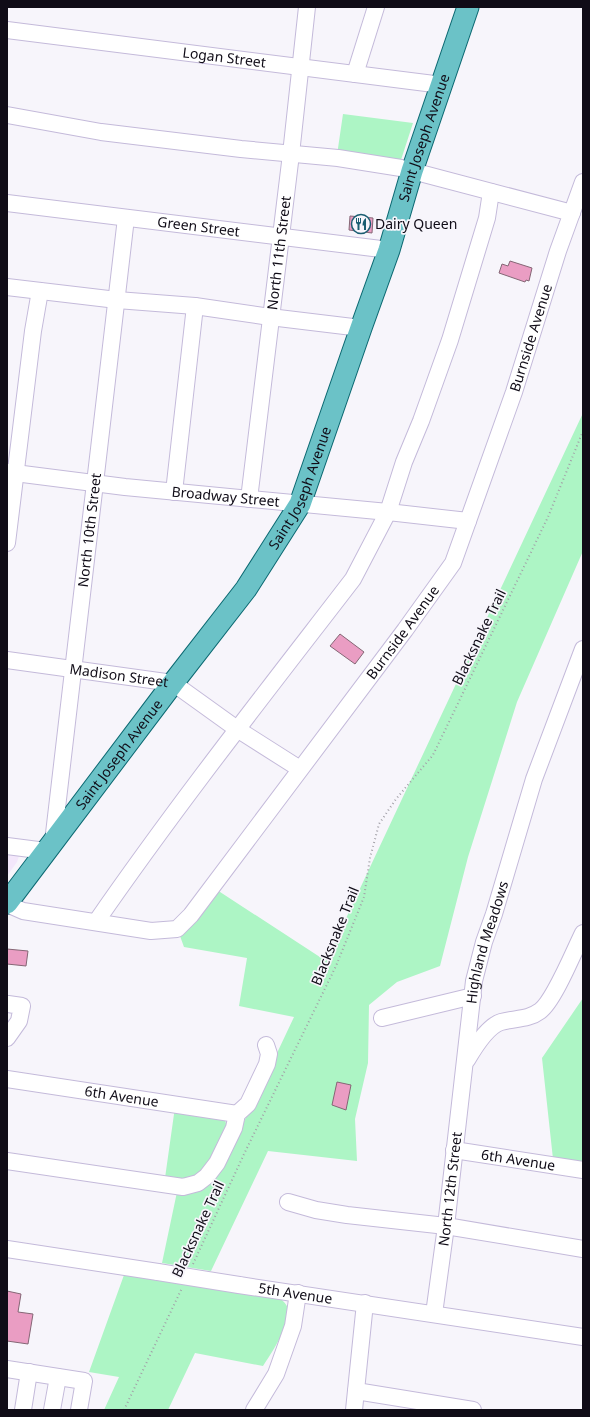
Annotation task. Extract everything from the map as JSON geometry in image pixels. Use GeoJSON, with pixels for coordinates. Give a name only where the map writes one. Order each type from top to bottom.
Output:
{"type":"FeatureCollection","features":[{"type":"Feature","properties":{"kind":"main road","name":"Saint Joseph Avenue"},"geometry":{"type":"LineString","coordinates":[[7,903],[246,589],[300,504],[389,250],[412,171],[468,7]]}},
{"type":"Feature","properties":{"kind":"street","name":"North 11th Street"},"geometry":{"type":"LineString","coordinates":[[249,499],[291,154],[307,7]]}},
{"type":"Feature","properties":{"kind":"street"},"geometry":{"type":"LineString","coordinates":[[354,74],[376,7]]}},
{"type":"Feature","properties":{"kind":"street","name":"Logan Street"},"geometry":{"type":"LineString","coordinates":[[7,30],[442,85]]}},
{"type":"Feature","properties":{"kind":"street"},"geometry":{"type":"LineString","coordinates":[[7,115],[101,132],[241,149],[338,158],[412,171],[572,213]]}},
{"type":"Feature","properties":{"kind":"street","name":"Burnside Avenue"},"geometry":{"type":"LineString","coordinates":[[7,903],[23,911],[151,931],[169,931],[177,929],[191,915],[405,630],[453,563],[514,392],[558,250],[583,182]]}},
{"type":"Feature","properties":{"kind":"street"},"geometry":{"type":"LineString","coordinates":[[96,922],[135,865],[237,729],[353,579],[388,512],[404,462],[421,421],[450,340],[487,218],[491,192]]}},
{"type":"Feature","properties":{"kind":"street","name":"Green Street"},"geometry":{"type":"LineString","coordinates":[[7,203],[389,250]]}},
{"type":"Feature","properties":{"kind":"street","name":"North 10th Street"},"geometry":{"type":"LineString","coordinates":[[50,846],[74,668],[126,218]]}},
{"type":"Feature","properties":{"kind":"street"},"geometry":{"type":"LineString","coordinates":[[7,287],[117,300],[195,306],[361,328]]}},
{"type":"Feature","properties":{"kind":"street"},"geometry":{"type":"LineString","coordinates":[[7,543],[11,473],[40,291]]}},
{"type":"Feature","properties":{"kind":"street"},"geometry":{"type":"LineString","coordinates":[[174,492],[195,306]]}},
{"type":"Feature","properties":{"kind":"street","name":"Broadway Street"},"geometry":{"type":"LineString","coordinates":[[11,473],[174,492],[468,521]]}},
{"type":"Feature","properties":{"kind":"street","name":"Highland Meadows"},"geometry":{"type":"LineString","coordinates":[[464,1063],[474,982],[484,942],[494,914],[534,779],[583,650]]}},
{"type":"Feature","properties":{"kind":"street","name":"Madison Street"},"geometry":{"type":"LineString","coordinates":[[7,660],[74,668],[173,683],[237,729],[300,769]]}},
{"type":"Feature","properties":{"kind":"street"},"geometry":{"type":"LineString","coordinates":[[7,846],[50,846]]}},
{"type":"Feature","properties":{"kind":"street"},"geometry":{"type":"LineString","coordinates":[[464,1063],[483,1035],[500,1022],[532,1016],[542,1010],[556,990],[583,933]]}},
{"type":"Feature","properties":{"kind":"street"},"geometry":{"type":"LineString","coordinates":[[382,1018],[473,996]]}},
{"type":"Feature","properties":{"kind":"street"},"geometry":{"type":"LineString","coordinates":[[7,1038],[19,1021],[22,1006],[8,1004]]}},
{"type":"Feature","properties":{"kind":"street"},"geometry":{"type":"LineString","coordinates":[[7,1161],[183,1187],[198,1183],[207,1176],[217,1163],[234,1128],[237,1114],[248,1104],[267,1064],[269,1054],[266,1045]]}},
{"type":"Feature","properties":{"kind":"street","name":"North 12th Street"},"geometry":{"type":"LineString","coordinates":[[434,1314],[446,1226],[464,1063]]}},
{"type":"Feature","properties":{"kind":"street","name":"6th Avenue"},"geometry":{"type":"LineString","coordinates":[[7,1079],[237,1114]]}},
{"type":"Feature","properties":{"kind":"street","name":"6th Avenue"},"geometry":{"type":"LineString","coordinates":[[454,1150],[583,1170]]}},
{"type":"Feature","properties":{"kind":"street"},"geometry":{"type":"LineString","coordinates":[[288,1202],[316,1210],[346,1215],[446,1226],[583,1250]]}},
{"type":"Feature","properties":{"kind":"street","name":"5th Avenue"},"geometry":{"type":"LineString","coordinates":[[7,1249],[583,1337]]}},
{"type":"Feature","properties":{"kind":"street"},"geometry":{"type":"LineString","coordinates":[[254,1410],[276,1374],[294,1326],[298,1293]]}},
{"type":"Feature","properties":{"kind":"street"},"geometry":{"type":"LineString","coordinates":[[354,1410],[365,1303]]}},
{"type":"Feature","properties":{"kind":"street"},"geometry":{"type":"LineString","coordinates":[[7,1369],[84,1381],[79,1410]]}},
{"type":"Feature","properties":{"kind":"street"},"geometry":{"type":"LineString","coordinates":[[23,1410],[29,1372]]}},
{"type":"Feature","properties":{"kind":"street"},"geometry":{"type":"LineString","coordinates":[[52,1410],[58,1376]]}},
{"type":"Feature","properties":{"kind":"street"},"geometry":{"type":"LineString","coordinates":[[356,1392],[473,1410]]}},
{"type":"Feature","properties":{"kind":"path","name":"Blacksnake Trail"},"geometry":{"type":"LineString","coordinates":[[193,1265],[245,1152],[336,966],[364,897],[370,858],[380,824],[396,799],[433,755],[548,517],[583,431]]}},
{"type":"Feature","properties":{"kind":"path","name":"Blacksnake Trail"},"geometry":{"type":"LineString","coordinates":[[124,1410],[183,1286]]}},
{"type":"Feature","properties":{"kind":"shaded area"},"geometry":{"type":"Polygon","coordinates":[[[7,852],[15,853],[19,856],[17,862],[7,876],[7,852]]]}},
{"type":"Feature","properties":{"kind":"green space"},"geometry":{"type":"Polygon","coordinates":[[[343,114],[413,123],[399,166],[337,155],[343,114]]]}},
{"type":"Feature","properties":{"kind":"green space"},"geometry":{"type":"Polygon","coordinates":[[[583,413],[583,551],[517,702],[468,857],[440,966],[397,982],[369,1005],[368,1063],[355,1119],[357,1161],[268,1151],[211,1271],[162,1263],[177,1192],[218,1171],[251,1108],[294,1017],[239,1006],[247,958],[184,947],[180,936],[217,890],[326,961],[583,413]]]}},
{"type":"Feature","properties":{"kind":"green space"},"geometry":{"type":"Polygon","coordinates":[[[583,998],[583,1164],[553,1159],[542,1058],[583,998]]]}},
{"type":"Feature","properties":{"kind":"green space"},"geometry":{"type":"Polygon","coordinates":[[[175,1107],[225,1120],[227,1127],[226,1135],[202,1172],[186,1180],[165,1178],[175,1107]]]}},
{"type":"Feature","properties":{"kind":"green space"},"geometry":{"type":"Polygon","coordinates":[[[124,1275],[282,1300],[288,1309],[288,1317],[279,1339],[263,1366],[195,1353],[168,1410],[104,1410],[119,1377],[89,1372],[124,1275]]]}},
{"type":"Feature","properties":{"kind":"building","name":"Dairy Queen"},"geometry":{"type":"Polygon","coordinates":[[[350,216],[373,218],[372,233],[349,230],[350,216]]]}},
{"type":"Feature","properties":{"kind":"building"},"geometry":{"type":"Polygon","coordinates":[[[510,261],[532,268],[529,281],[526,280],[525,282],[499,273],[502,264],[508,266],[510,261]]]}},
{"type":"Feature","properties":{"kind":"building"},"geometry":{"type":"Polygon","coordinates":[[[340,634],[364,652],[355,664],[330,646],[340,634]]]}},
{"type":"Feature","properties":{"kind":"building"},"geometry":{"type":"Polygon","coordinates":[[[7,949],[28,951],[26,966],[7,964],[7,949]]]}},
{"type":"Feature","properties":{"kind":"building"},"geometry":{"type":"Polygon","coordinates":[[[337,1082],[351,1085],[346,1110],[332,1105],[337,1082]]]}},
{"type":"Feature","properties":{"kind":"building"},"geometry":{"type":"Polygon","coordinates":[[[7,1291],[21,1294],[18,1312],[33,1314],[28,1344],[7,1341],[7,1291]]]}},
{"type":"Feature","properties":{"kind":"place","name":"Dairy Queen"},"geometry":{"type":"Point","coordinates":[361,224]}}]}
